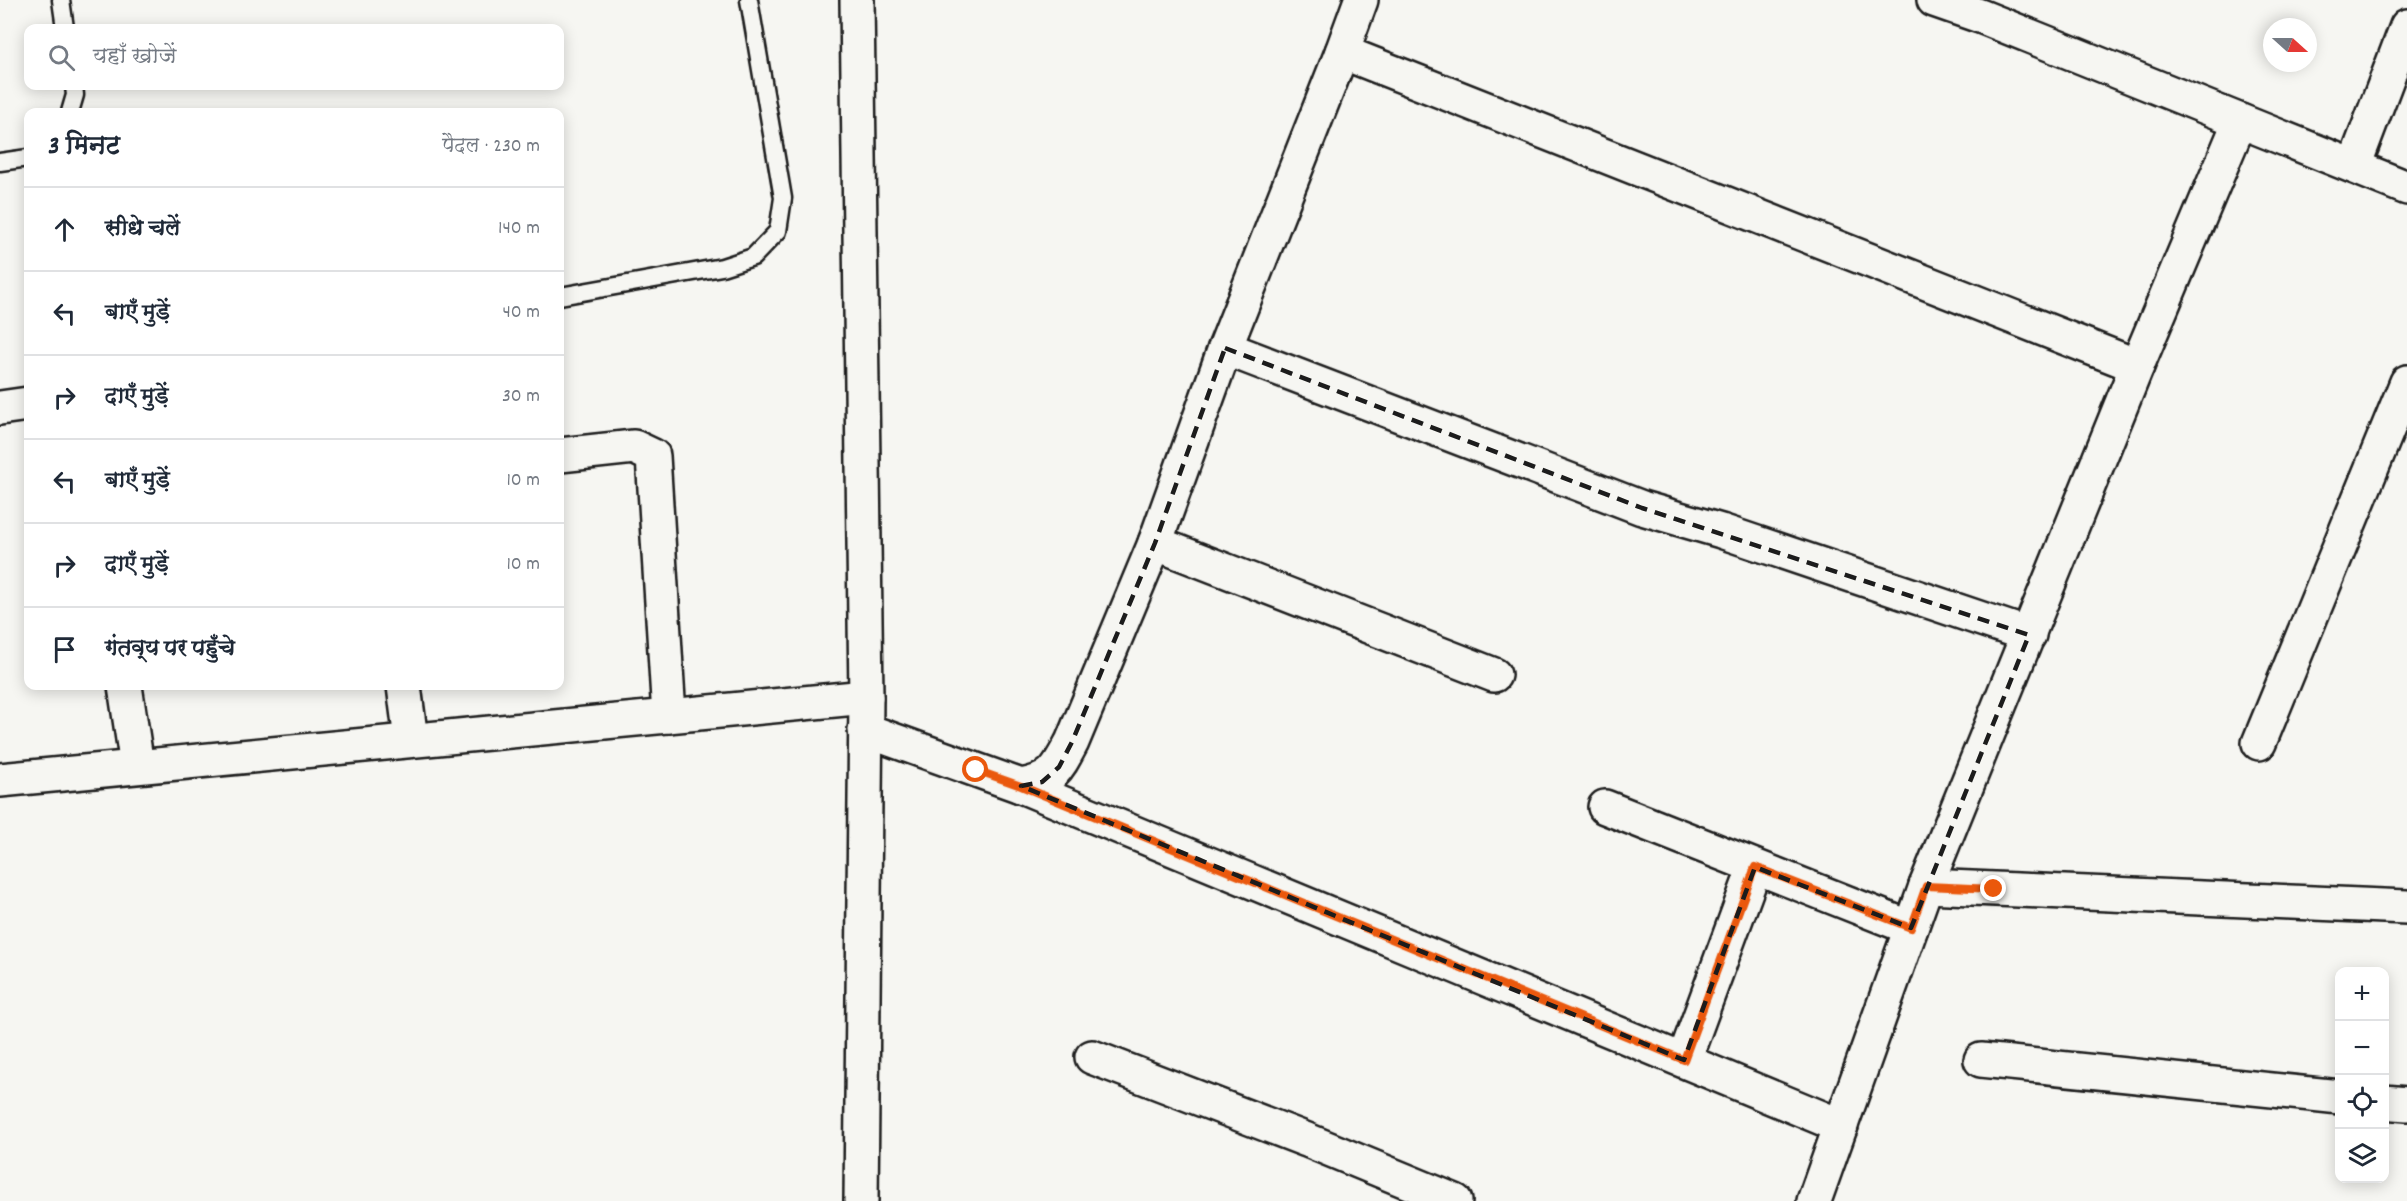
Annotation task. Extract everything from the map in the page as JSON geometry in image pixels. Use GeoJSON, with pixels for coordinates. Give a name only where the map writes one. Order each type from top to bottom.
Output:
{"type":"FeatureCollection","features":[{"type":"Feature","properties":{"kind":"street"},"geometry":{"type":"LineString","coordinates":[[857,0],[866,697],[861,1201]]}},
{"type":"Feature","properties":{"kind":"street"},"geometry":{"type":"LineString","coordinates":[[1021,786],[1042,782],[1059,767],[1072,742],[1155,543],[1225,348],[1361,0]]}},
{"type":"Feature","properties":{"kind":"street"},"geometry":{"type":"LineString","coordinates":[[1934,0],[2407,188]]}},
{"type":"Feature","properties":{"kind":"street"},"geometry":{"type":"LineString","coordinates":[[2355,166],[2407,26]]}},
{"type":"Feature","properties":{"kind":"street"},"geometry":{"type":"LineString","coordinates":[[1342,52],[2137,366]]}},
{"type":"Feature","properties":{"kind":"street"},"geometry":{"type":"LineString","coordinates":[[1814,1201],[1926,886],[2137,366],[2240,121]]}},
{"type":"Feature","properties":{"kind":"street"},"geometry":{"type":"LineString","coordinates":[[1225,348],[1642,508],[1720,531],[2029,635]]}},
{"type":"Feature","properties":{"kind":"street"},"geometry":{"type":"LineString","coordinates":[[2259,743],[2407,382]]}},
{"type":"Feature","properties":{"kind":"street"},"geometry":{"type":"LineString","coordinates":[[0,408],[24,405]]}},
{"type":"Feature","properties":{"kind":"street"},"geometry":{"type":"LineString","coordinates":[[564,455],[633,447],[653,456],[669,716]]}},
{"type":"Feature","properties":{"kind":"street"},"geometry":{"type":"LineString","coordinates":[[1155,543],[1494,675]]}},
{"type":"Feature","properties":{"kind":"street"},"geometry":{"type":"LineString","coordinates":[[126,690],[137,766]]}},
{"type":"Feature","properties":{"kind":"street"},"geometry":{"type":"LineString","coordinates":[[405,690],[411,740]]}},
{"type":"Feature","properties":{"kind":"street"},"geometry":{"type":"LineString","coordinates":[[0,780],[866,697]]}},
{"type":"Feature","properties":{"kind":"street"},"geometry":{"type":"LineString","coordinates":[[865,730],[1021,786],[1841,1126]]}},
{"type":"Feature","properties":{"kind":"street"},"geometry":{"type":"LineString","coordinates":[[1605,807],[1911,928]]}},
{"type":"Feature","properties":{"kind":"street"},"geometry":{"type":"LineString","coordinates":[[1684,1060],[1755,867]]}},
{"type":"Feature","properties":{"kind":"street"},"geometry":{"type":"LineString","coordinates":[[1926,886],[2407,907]]}},
{"type":"Feature","properties":{"kind":"street"},"geometry":{"type":"LineString","coordinates":[[1092,1057],[1307,1140],[1455,1201]]}},
{"type":"Feature","properties":{"kind":"street"},"geometry":{"type":"LineString","coordinates":[[1981,1060],[2335,1096]]}},
{"type":"Feature","properties":{"kind":"street"},"geometry":{"type":"LineString","coordinates":[[2389,1102],[2407,1104]]}},
{"type":"Feature","properties":{"kind":"lane"},"geometry":{"type":"LineString","coordinates":[[61,0],[64,24]]}},
{"type":"Feature","properties":{"kind":"lane"},"geometry":{"type":"LineString","coordinates":[[564,295],[722,267],[753,257],[778,231],[783,198],[749,0]]}},
{"type":"Feature","properties":{"kind":"lane"},"geometry":{"type":"LineString","coordinates":[[71,108],[74,90]]}},
{"type":"Feature","properties":{"kind":"lane"},"geometry":{"type":"LineString","coordinates":[[0,162],[24,159]]}},
{"type":"Feature","properties":{"kind":"highlighted area"},"geometry":{"type":"Polygon","coordinates":[[[1225,348],[1642,508],[2029,635],[1911,928],[1755,867],[1684,1060],[1021,786],[1042,782],[1059,767],[1072,742],[1155,543],[1225,348]]]}},
{"type":"Feature","properties":{"kind":"route"},"geometry":{"type":"LineString","coordinates":[[976,770],[1021,786],[1684,1060],[1755,867],[1911,928],[1926,886],[1994,889]]}}]}
